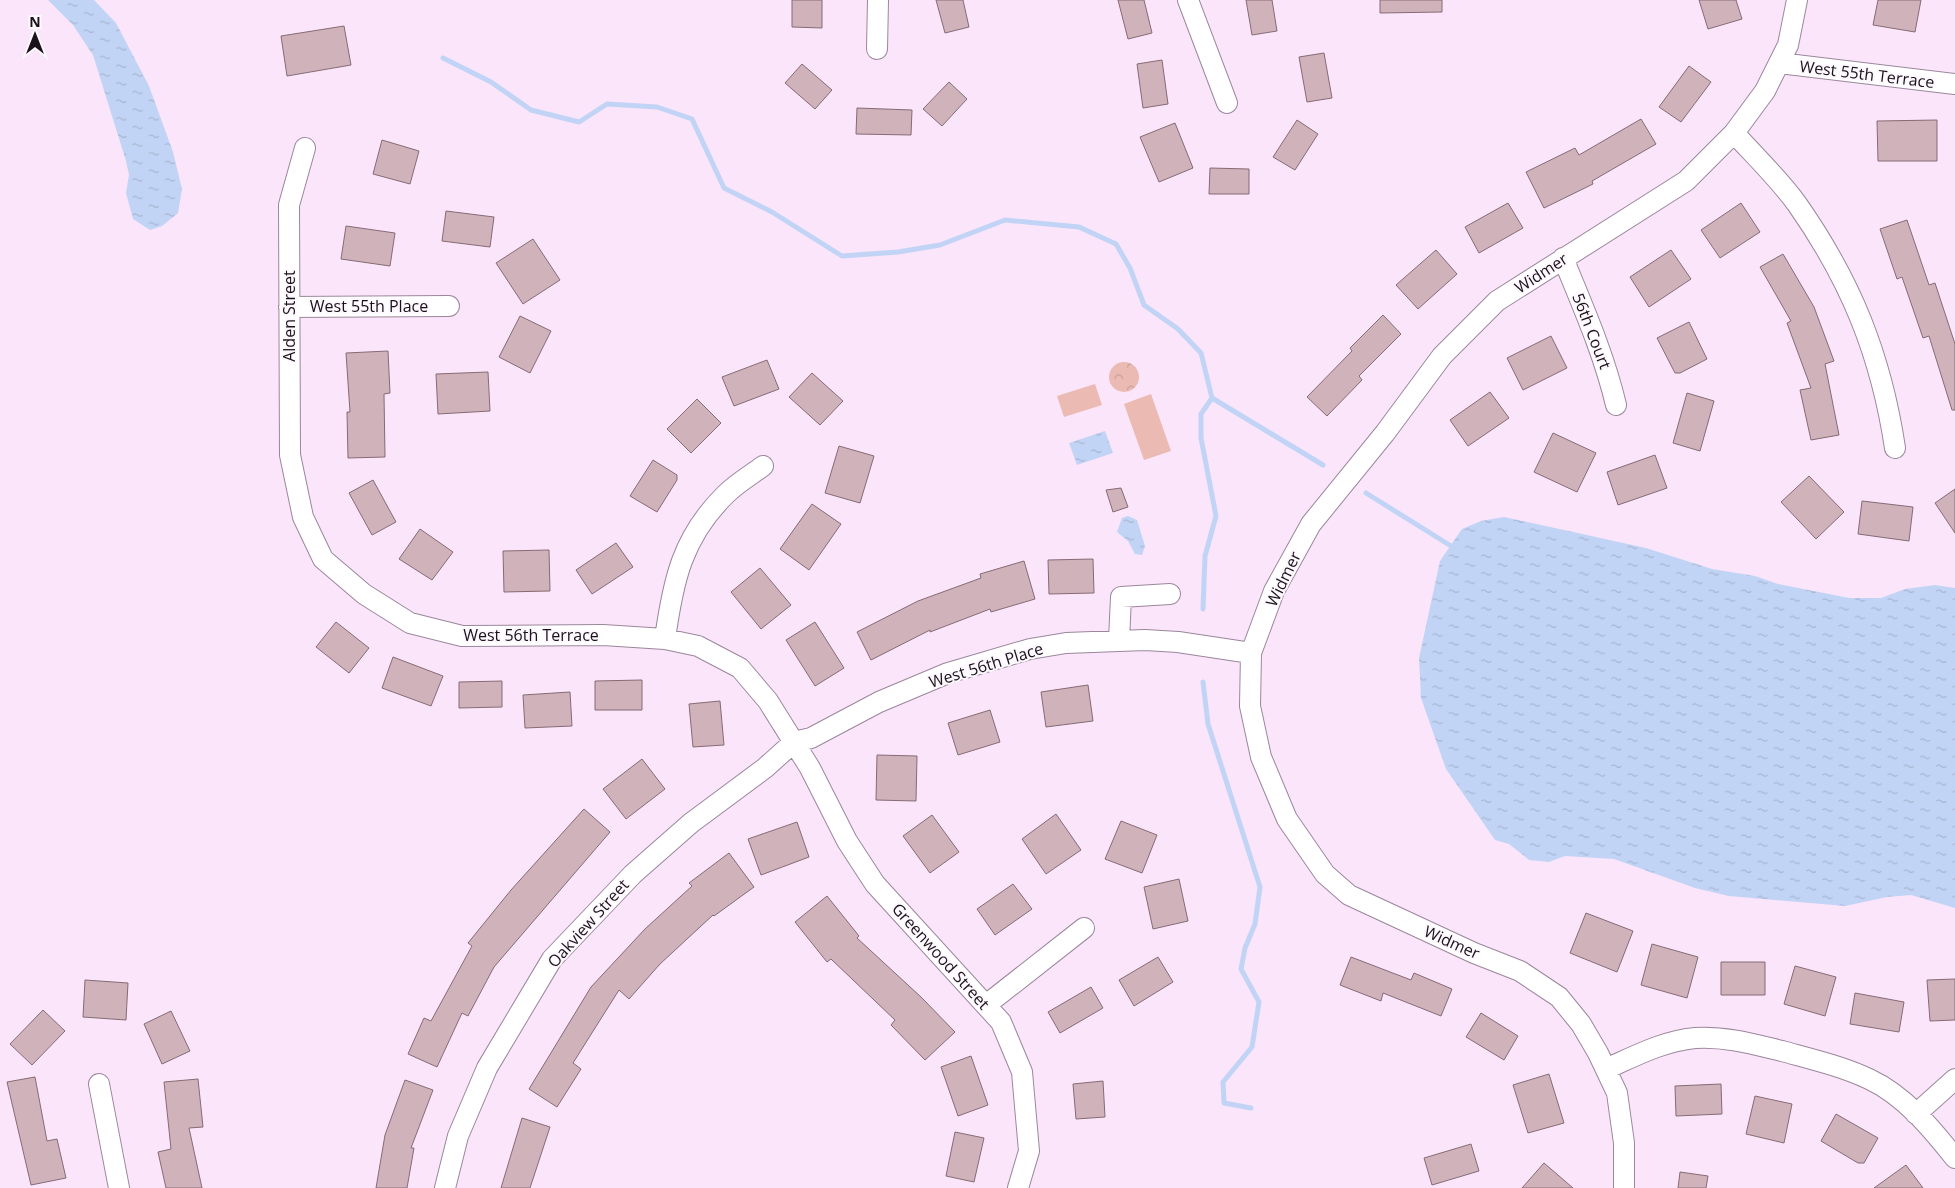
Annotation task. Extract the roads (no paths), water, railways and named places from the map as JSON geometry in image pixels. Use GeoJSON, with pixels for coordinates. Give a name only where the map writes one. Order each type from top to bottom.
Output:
{"type":"FeatureCollection","features":[{"type":"Feature","properties":{"kind":"street"},"geometry":{"type":"LineString","coordinates":[[877,49],[878,0]]}},
{"type":"Feature","properties":{"kind":"street"},"geometry":{"type":"LineString","coordinates":[[1188,0],[1228,103]]}},
{"type":"Feature","properties":{"kind":"street","name":"Widmer"},"geometry":{"type":"LineString","coordinates":[[1624,1188],[1624,1144],[1617,1094],[1581,1024],[1559,997],[1520,971],[1465,949],[1349,895],[1325,874],[1287,819],[1261,757],[1250,706],[1251,653],[1274,591],[1311,524],[1385,433],[1442,356],[1497,301],[1686,182],[1734,133],[1765,91],[1788,45],[1797,0]]}},
{"type":"Feature","properties":{"kind":"street","name":"West 55th Terrace"},"geometry":{"type":"LineString","coordinates":[[1779,63],[1955,84]]}},
{"type":"Feature","properties":{"kind":"street"},"geometry":{"type":"LineString","coordinates":[[1734,133],[1796,203],[1831,259],[1857,306],[1876,360],[1888,405],[1894,448]]}},
{"type":"Feature","properties":{"kind":"street","name":"Alden Street"},"geometry":{"type":"LineString","coordinates":[[297,487],[290,455],[289,206],[305,148]]}},
{"type":"Feature","properties":{"kind":"street","name":"56th Court"},"geometry":{"type":"LineString","coordinates":[[1563,258],[1596,338],[1616,405]]}},
{"type":"Feature","properties":{"kind":"street","name":"West 55th Place"},"geometry":{"type":"LineString","coordinates":[[289,307],[449,306]]}},
{"type":"Feature","properties":{"kind":"street"},"geometry":{"type":"LineString","coordinates":[[665,639],[672,587],[684,554],[704,520],[726,494],[763,466]]}},
{"type":"Feature","properties":{"kind":"street","name":"West 56th Terrace"},"geometry":{"type":"LineString","coordinates":[[297,487],[303,517],[323,559],[364,594],[410,623],[462,636],[603,635],[665,639],[698,646],[740,668],[768,701],[794,742]]}},
{"type":"Feature","properties":{"kind":"street"},"geometry":{"type":"LineString","coordinates":[[1120,640],[1121,597],[1170,594]]}},
{"type":"Feature","properties":{"kind":"street","name":"West 56th Place"},"geometry":{"type":"LineString","coordinates":[[794,742],[811,738],[879,702],[948,673],[1030,649],[1066,643],[1120,640],[1178,642],[1251,653]]}},
{"type":"Feature","properties":{"kind":"street","name":"Greenwood Street"},"geometry":{"type":"LineString","coordinates":[[794,742],[822,790],[847,841],[875,884],[1001,1022],[1022,1072],[1029,1151],[1018,1188]]}},
{"type":"Feature","properties":{"kind":"street","name":"Oakview Street"},"geometry":{"type":"LineString","coordinates":[[445,1188],[458,1136],[487,1068],[552,959],[633,874],[691,824],[766,768],[794,742]]}},
{"type":"Feature","properties":{"kind":"street"},"geometry":{"type":"LineString","coordinates":[[986,1005],[1084,928]]}},
{"type":"Feature","properties":{"kind":"street"},"geometry":{"type":"LineString","coordinates":[[1606,1070],[1656,1046],[1695,1038],[1740,1040],[1824,1062],[1870,1080],[1902,1100],[1934,1132],[1955,1158]]}},
{"type":"Feature","properties":{"kind":"street"},"geometry":{"type":"LineString","coordinates":[[1916,1114],[1955,1079]]}},
{"type":"Feature","properties":{"kind":"street"},"geometry":{"type":"LineString","coordinates":[[100,1084],[119,1188]]}},
{"type":"Feature","properties":{"kind":"water"},"geometry":{"type":"Polygon","coordinates":[[[48,0],[94,0],[116,23],[149,86],[173,152],[182,189],[178,213],[162,226],[150,230],[133,219],[126,193],[129,175],[126,161],[93,55],[73,25],[48,0]]]}},
{"type":"Feature","properties":{"kind":"water"},"geometry":{"type":"Polygon","coordinates":[[[1105,431],[1113,453],[1077,465],[1069,443],[1105,431]]]}},
{"type":"Feature","properties":{"kind":"water"},"geometry":{"type":"Polygon","coordinates":[[[1128,516],[1137,520],[1145,546],[1142,555],[1135,554],[1128,541],[1117,532],[1122,518],[1128,516]]]}},
{"type":"Feature","properties":{"kind":"water"},"geometry":{"type":"Polygon","coordinates":[[[1504,517],[1646,548],[1712,569],[1755,576],[1778,584],[1849,598],[1881,598],[1905,589],[1935,585],[1955,588],[1955,908],[1911,895],[1887,897],[1845,906],[1729,896],[1695,888],[1614,859],[1565,856],[1549,862],[1529,860],[1509,844],[1495,840],[1446,769],[1421,698],[1419,658],[1440,561],[1462,529],[1481,521],[1504,517]]]}},
{"type":"Feature","properties":{"kind":"waterway"},"geometry":{"type":"LineString","coordinates":[[443,58],[491,82],[531,110],[579,122],[607,104],[657,107],[692,119],[724,188],[772,212],[842,256],[898,252],[940,245],[1005,220],[1079,227],[1116,244],[1130,268],[1144,305],[1178,329],[1201,353],[1212,398],[1323,465]]}},
{"type":"Feature","properties":{"kind":"waterway"},"geometry":{"type":"LineString","coordinates":[[1203,609],[1205,556],[1216,516],[1201,438],[1201,414],[1212,398]]}},
{"type":"Feature","properties":{"kind":"waterway"},"geometry":{"type":"LineString","coordinates":[[1366,493],[1451,546]]}},
{"type":"Feature","properties":{"kind":"waterway"},"geometry":{"type":"LineString","coordinates":[[1203,682],[1208,724],[1260,887],[1255,924],[1245,948],[1241,969],[1259,1002],[1252,1047],[1223,1082],[1224,1103],[1251,1108]]}}]}
